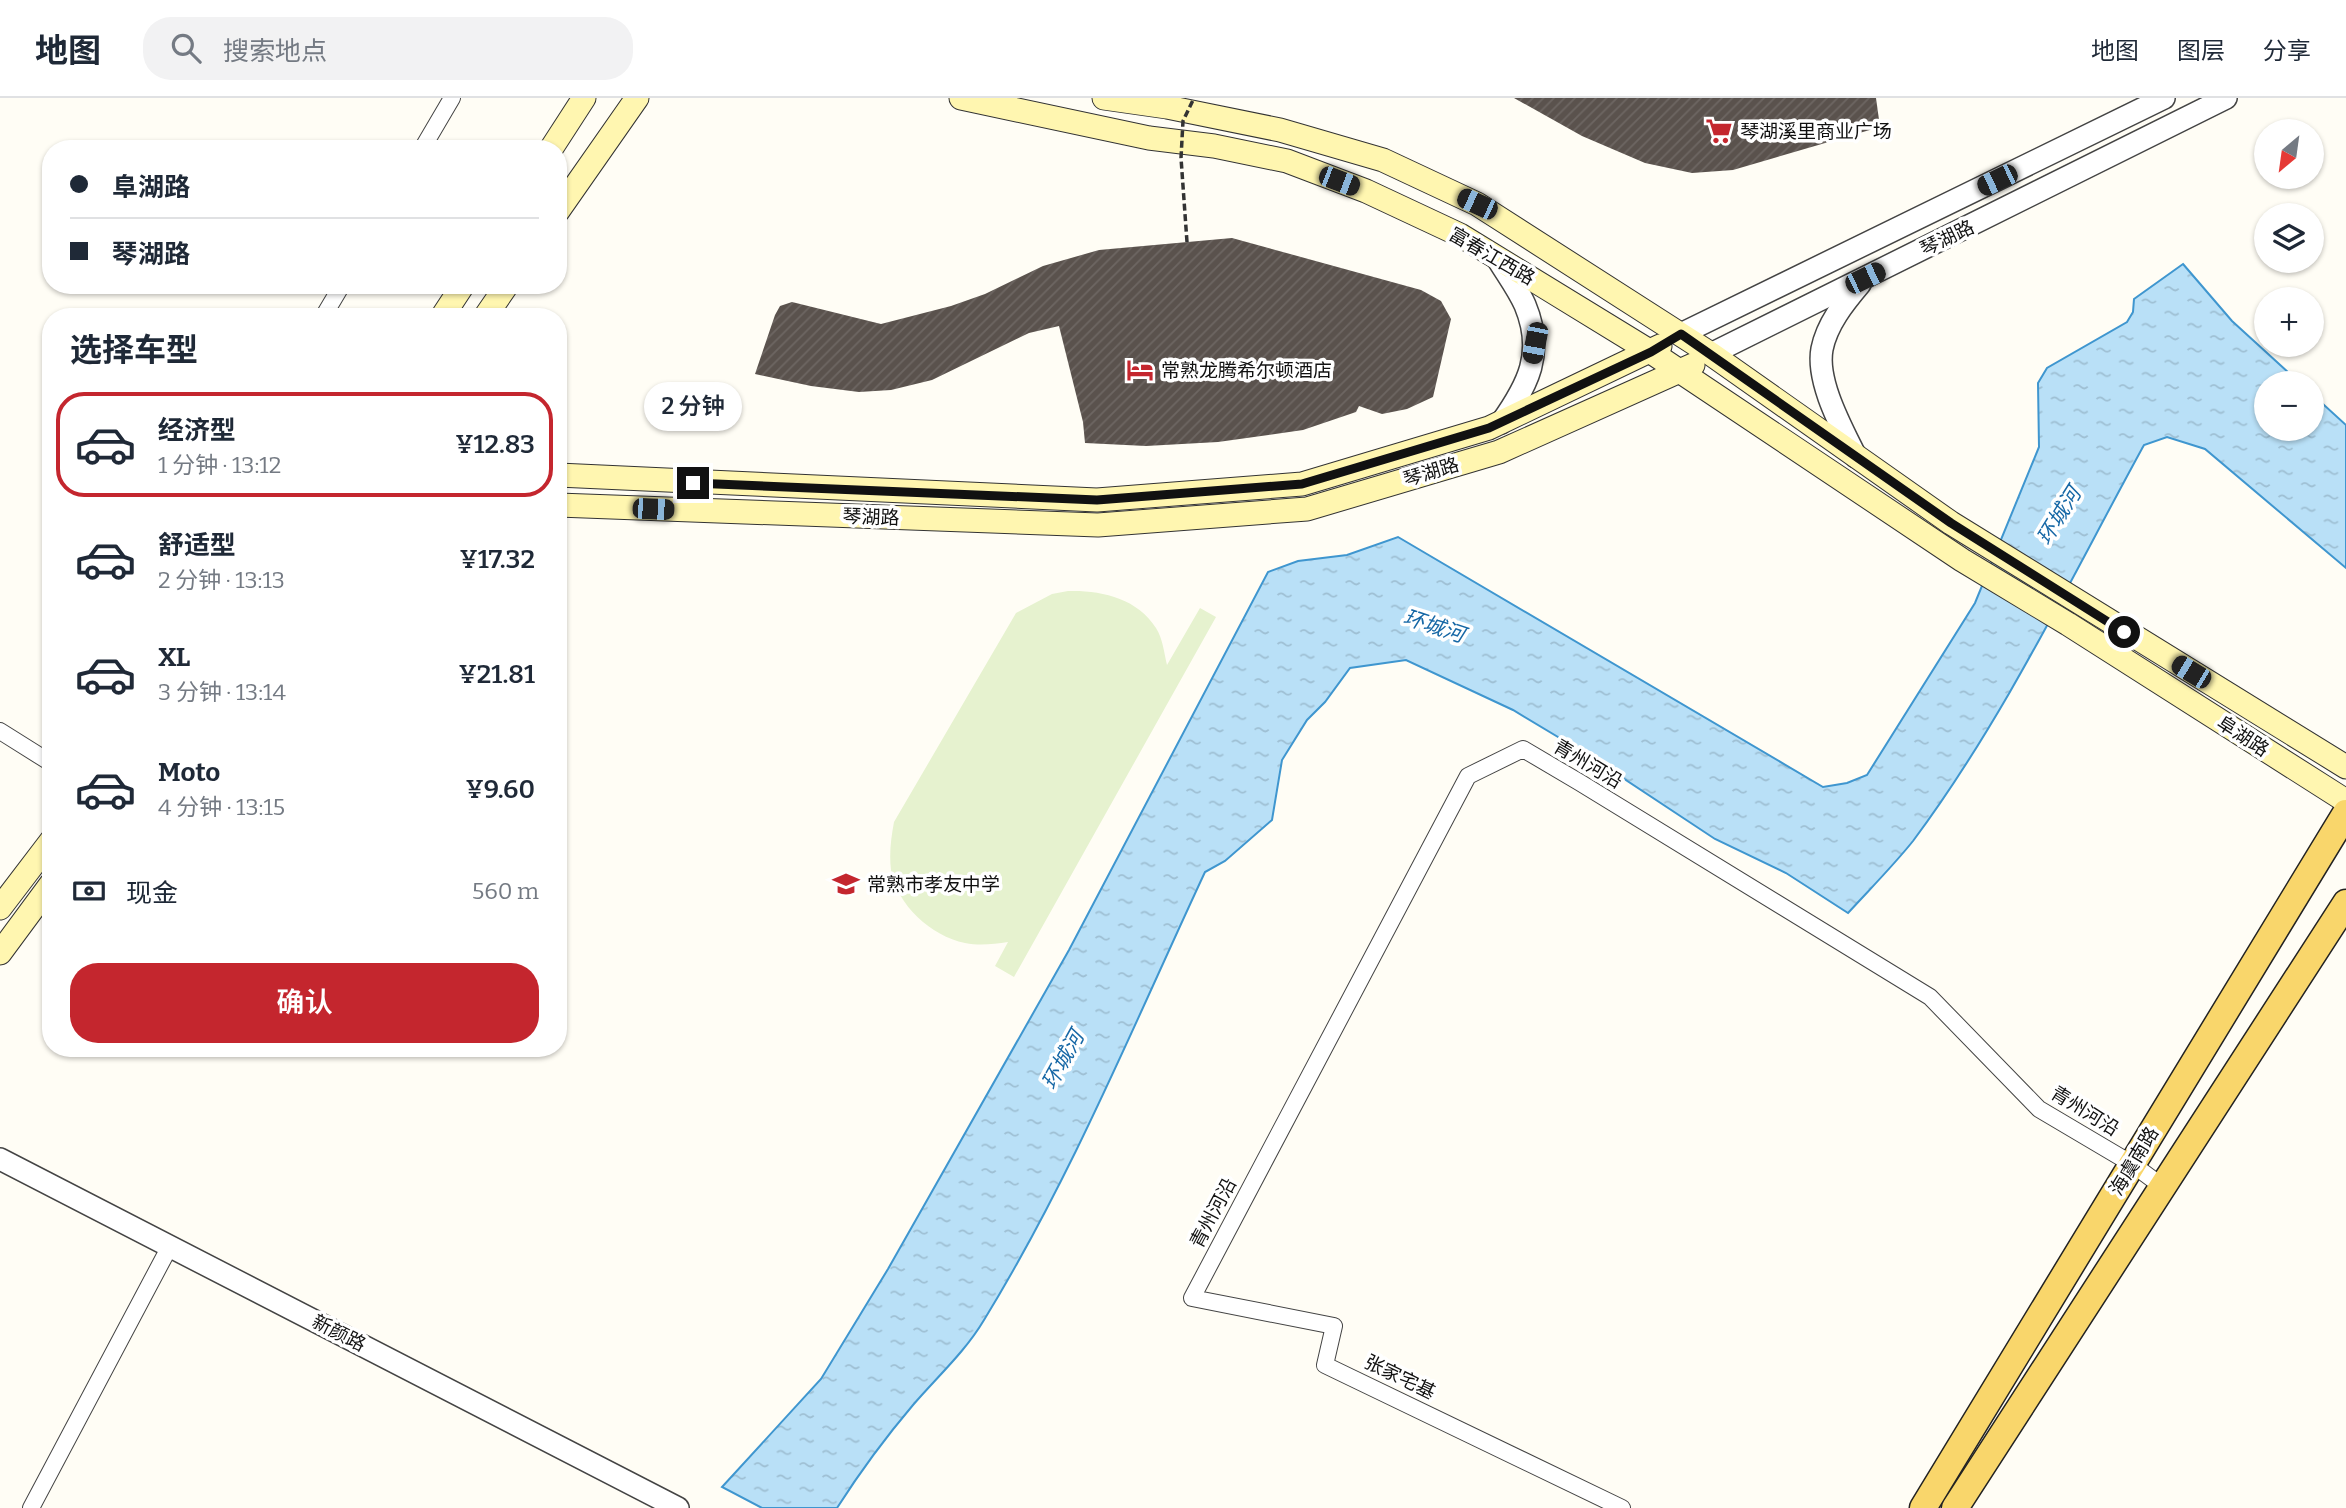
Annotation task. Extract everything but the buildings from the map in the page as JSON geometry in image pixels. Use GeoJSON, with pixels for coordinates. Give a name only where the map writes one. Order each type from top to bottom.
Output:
{"type":"FeatureCollection","features":[{"type":"Feature","properties":{"kind":"main road"},"geometry":{"type":"LineString","coordinates":[[557,140],[584,98]]}},
{"type":"Feature","properties":{"kind":"main road"},"geometry":{"type":"LineString","coordinates":[[567,198],[636,98]]}},
{"type":"Feature","properties":{"kind":"main road","name":"富春江西路"},"geometry":{"type":"LineString","coordinates":[[961,98],[1149,138],[1214,146],[1287,161],[1366,191],[1460,235],[1651,352],[1962,560]]}},
{"type":"Feature","properties":{"kind":"main road","name":"富春江西路"},"geometry":{"type":"LineString","coordinates":[[1104,98],[1167,107],[1280,130],[1383,160],[1477,204],[1711,354],[1951,523],[1991,548],[2074,614]]}},
{"type":"Feature","properties":{"kind":"main road","name":"琴湖路"},"geometry":{"type":"LineString","coordinates":[[567,475],[1097,500],[1302,484],[1501,423],[1651,352],[1681,334]]}},
{"type":"Feature","properties":{"kind":"main road","name":"琴湖路"},"geometry":{"type":"LineString","coordinates":[[567,504],[1098,525],[1307,509],[1499,452],[1682,372],[1711,354]]}},
{"type":"Feature","properties":{"kind":"main road","name":"阜湖路"},"geometry":{"type":"LineString","coordinates":[[1962,560],[2074,614],[2346,767]]}},
{"type":"Feature","properties":{"kind":"main road","name":"阜湖路"},"geometry":{"type":"LineString","coordinates":[[2074,614],[2346,801]]}},
{"type":"Feature","properties":{"kind":"main road","name":"海虞南路"},"geometry":{"type":"LineString","coordinates":[[1923,1508],[2346,813]]}},
{"type":"Feature","properties":{"kind":"main road"},"geometry":{"type":"LineString","coordinates":[[0,908],[42,853]]}},
{"type":"Feature","properties":{"kind":"main road"},"geometry":{"type":"LineString","coordinates":[[0,953],[42,896]]}},
{"type":"Feature","properties":{"kind":"main road","name":"海虞南路"},"geometry":{"type":"LineString","coordinates":[[1955,1508],[2346,903]]}},
{"type":"Feature","properties":{"kind":"street"},"geometry":{"type":"LineString","coordinates":[[427,140],[452,98]]}},
{"type":"Feature","properties":{"kind":"street","name":"琴湖路"},"geometry":{"type":"LineString","coordinates":[[1681,334],[2164,98]]}},
{"type":"Feature","properties":{"kind":"street","name":"琴湖路"},"geometry":{"type":"LineString","coordinates":[[1711,354],[2226,98]]}},
{"type":"Feature","properties":{"kind":"street"},"geometry":{"type":"LineString","coordinates":[[1497,258],[1525,305],[1535,343],[1529,376],[1520,397],[1501,423]]}},
{"type":"Feature","properties":{"kind":"street"},"geometry":{"type":"LineString","coordinates":[[1856,457],[1835,412],[1824,377],[1822,350],[1832,322],[1865,278]]}},
{"type":"Feature","properties":{"kind":"street"},"geometry":{"type":"LineString","coordinates":[[0,731],[42,757]]}},
{"type":"Feature","properties":{"kind":"street","name":"青州河沿"},"geometry":{"type":"LineString","coordinates":[[1192,1298],[1468,776],[1523,749],[1930,997],[2039,1110],[2132,1164],[2163,1187]]}},
{"type":"Feature","properties":{"kind":"street","name":"新颜路"},"geometry":{"type":"LineString","coordinates":[[0,1159],[678,1508]]}},
{"type":"Feature","properties":{"kind":"street"},"geometry":{"type":"LineString","coordinates":[[31,1508],[170,1246]]}},
{"type":"Feature","properties":{"kind":"street","name":"张家宅基"},"geometry":{"type":"LineString","coordinates":[[1192,1298],[1334,1326],[1325,1365],[1622,1508]]}},
{"type":"Feature","properties":{"kind":"path"},"geometry":{"type":"LineString","coordinates":[[1187,242],[1181,158],[1183,121],[1194,98]]}},
{"type":"Feature","properties":{"kind":"green space"},"geometry":{"type":"Polygon","coordinates":[[[1068,591],[1105,594],[1139,609],[1158,632],[1167,665],[1200,608],[1216,617],[1014,977],[995,966],[1008,942],[976,944],[952,939],[928,926],[908,907],[900,895],[891,870],[892,834],[894,822],[1016,613],[1052,594],[1068,591]]]}},
{"type":"Feature","properties":{"kind":"water","name":"环城河"},"geometry":{"type":"Polygon","coordinates":[[[2183,264],[2232,321],[2254,341],[2254,357],[2271,357],[2287,371],[2254,371],[2254,441],[2324,441],[2324,405],[2346,425],[2346,568],[2205,449],[2167,437],[2144,445],[2035,647],[1977,746],[1913,841],[1848,913],[1786,873],[1715,839],[1588,755],[1513,710],[1406,660],[1350,668],[1325,702],[1307,720],[1282,760],[1272,820],[1225,861],[1205,872],[1074,1155],[1016,1266],[968,1343],[893,1430],[837,1508],[762,1508],[722,1487],[821,1379],[888,1269],[1069,950],[1268,572],[1298,561],[1347,555],[1398,537],[1823,787],[1847,783],[1867,775],[1975,603],[2039,447],[2038,383],[2047,368],[2127,322],[2133,312],[2134,299],[2183,264]]]}},
{"type":"Feature","properties":{"kind":"place","name":"琴湖溪里商业广场"},"geometry":{"type":"Point","coordinates":[1719,131]}},
{"type":"Feature","properties":{"kind":"place","name":"常熟龙腾希尔顿酒店"},"geometry":{"type":"Point","coordinates":[1140,370]}},
{"type":"Feature","properties":{"kind":"place","name":"常熟市孝友中学"},"geometry":{"type":"Point","coordinates":[846,884]}},
{"type":"Feature","properties":{"kind":"route"},"geometry":{"type":"LineString","coordinates":[[693,483],[1097,500],[1302,484],[1489,428],[1651,352],[1681,334],[1951,523],[2124,632]]}}]}
